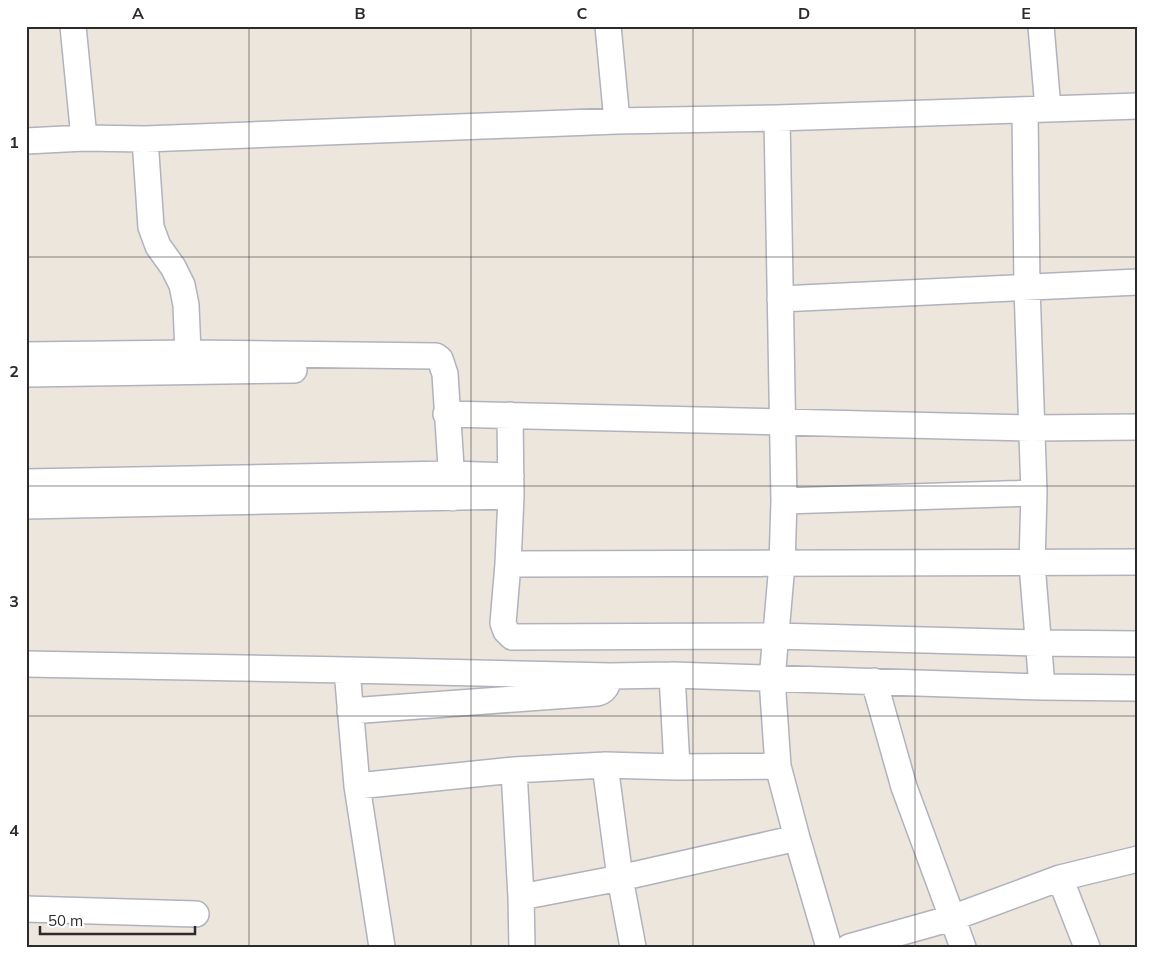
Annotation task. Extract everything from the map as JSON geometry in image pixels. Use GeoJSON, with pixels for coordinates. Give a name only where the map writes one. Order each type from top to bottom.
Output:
{"type":"FeatureCollection","features":[{"type":"Feature","properties":{"kind":"street"},"geometry":{"type":"LineString","coordinates":[[73,26],[84,138]]}},
{"type":"Feature","properties":{"kind":"street"},"geometry":{"type":"LineString","coordinates":[[608,26],[617,121]]}},
{"type":"Feature","properties":{"kind":"street"},"geometry":{"type":"LineString","coordinates":[[1041,26],[1027,287],[1034,493],[1032,564],[1042,687]]}},
{"type":"Feature","properties":{"kind":"street"},"geometry":{"type":"LineString","coordinates":[[26,141],[84,138],[145,139],[617,121],[777,118],[1138,106]]}},
{"type":"Feature","properties":{"kind":"street"},"geometry":{"type":"LineString","coordinates":[[777,118],[781,421],[784,501],[782,564],[772,679],[778,766],[829,947]]}},
{"type":"Feature","properties":{"kind":"street"},"geometry":{"type":"LineString","coordinates":[[145,139],[151,227],[158,246],[173,267],[182,285],[186,305],[188,352]]}},
{"type":"Feature","properties":{"kind":"street"},"geometry":{"type":"LineString","coordinates":[[780,299],[1138,282]]}},
{"type":"Feature","properties":{"kind":"street"},"geometry":{"type":"LineString","coordinates":[[26,355],[188,352],[436,356],[440,359],[445,374],[446,414],[453,498]]}},
{"type":"Feature","properties":{"kind":"street"},"geometry":{"type":"LineString","coordinates":[[26,374],[185,373],[428,366],[445,374]]}},
{"type":"Feature","properties":{"kind":"street"},"geometry":{"type":"LineString","coordinates":[[446,414],[1031,428],[1138,427]]}},
{"type":"Feature","properties":{"kind":"street"},"geometry":{"type":"LineString","coordinates":[[510,415],[511,486],[508,564],[503,623],[506,631],[512,637],[776,636],[1038,644],[1138,644]]}},
{"type":"Feature","properties":{"kind":"street"},"geometry":{"type":"LineString","coordinates":[[26,482],[451,474],[511,486]]}},
{"type":"Feature","properties":{"kind":"street"},"geometry":{"type":"LineString","coordinates":[[26,506],[453,498],[511,486]]}},
{"type":"Feature","properties":{"kind":"street"},"geometry":{"type":"LineString","coordinates":[[784,501],[1034,493]]}},
{"type":"Feature","properties":{"kind":"street"},"geometry":{"type":"LineString","coordinates":[[508,564],[1032,564],[1138,562]]}},
{"type":"Feature","properties":{"kind":"street"},"geometry":{"type":"LineString","coordinates":[[26,664],[610,676],[672,675],[1042,687],[1138,688]]}},
{"type":"Feature","properties":{"kind":"street"},"geometry":{"type":"LineString","coordinates":[[346,670],[357,786],[382,947]]}},
{"type":"Feature","properties":{"kind":"street"},"geometry":{"type":"LineString","coordinates":[[672,675],[677,768]]}},
{"type":"Feature","properties":{"kind":"street"},"geometry":{"type":"LineString","coordinates":[[350,711],[597,693],[602,692],[607,686],[610,676]]}},
{"type":"Feature","properties":{"kind":"street"},"geometry":{"type":"LineString","coordinates":[[874,681],[904,788],[963,947]]}},
{"type":"Feature","properties":{"kind":"street"},"geometry":{"type":"LineString","coordinates":[[357,786],[514,770],[605,765],[677,768],[778,766]]}},
{"type":"Feature","properties":{"kind":"street"},"geometry":{"type":"LineString","coordinates":[[605,765],[620,878],[632,947]]}},
{"type":"Feature","properties":{"kind":"street"},"geometry":{"type":"LineString","coordinates":[[514,770],[522,897],[522,947]]}},
{"type":"Feature","properties":{"kind":"street"},"geometry":{"type":"LineString","coordinates":[[522,897],[620,878],[797,838]]}},
{"type":"Feature","properties":{"kind":"street"},"geometry":{"type":"LineString","coordinates":[[849,947],[952,918],[1060,878],[1138,859]]}},
{"type":"Feature","properties":{"kind":"street"},"geometry":{"type":"LineString","coordinates":[[1060,878],[1087,947]]}},
{"type":"Feature","properties":{"kind":"street"},"geometry":{"type":"LineString","coordinates":[[26,909],[196,914]]}}]}
